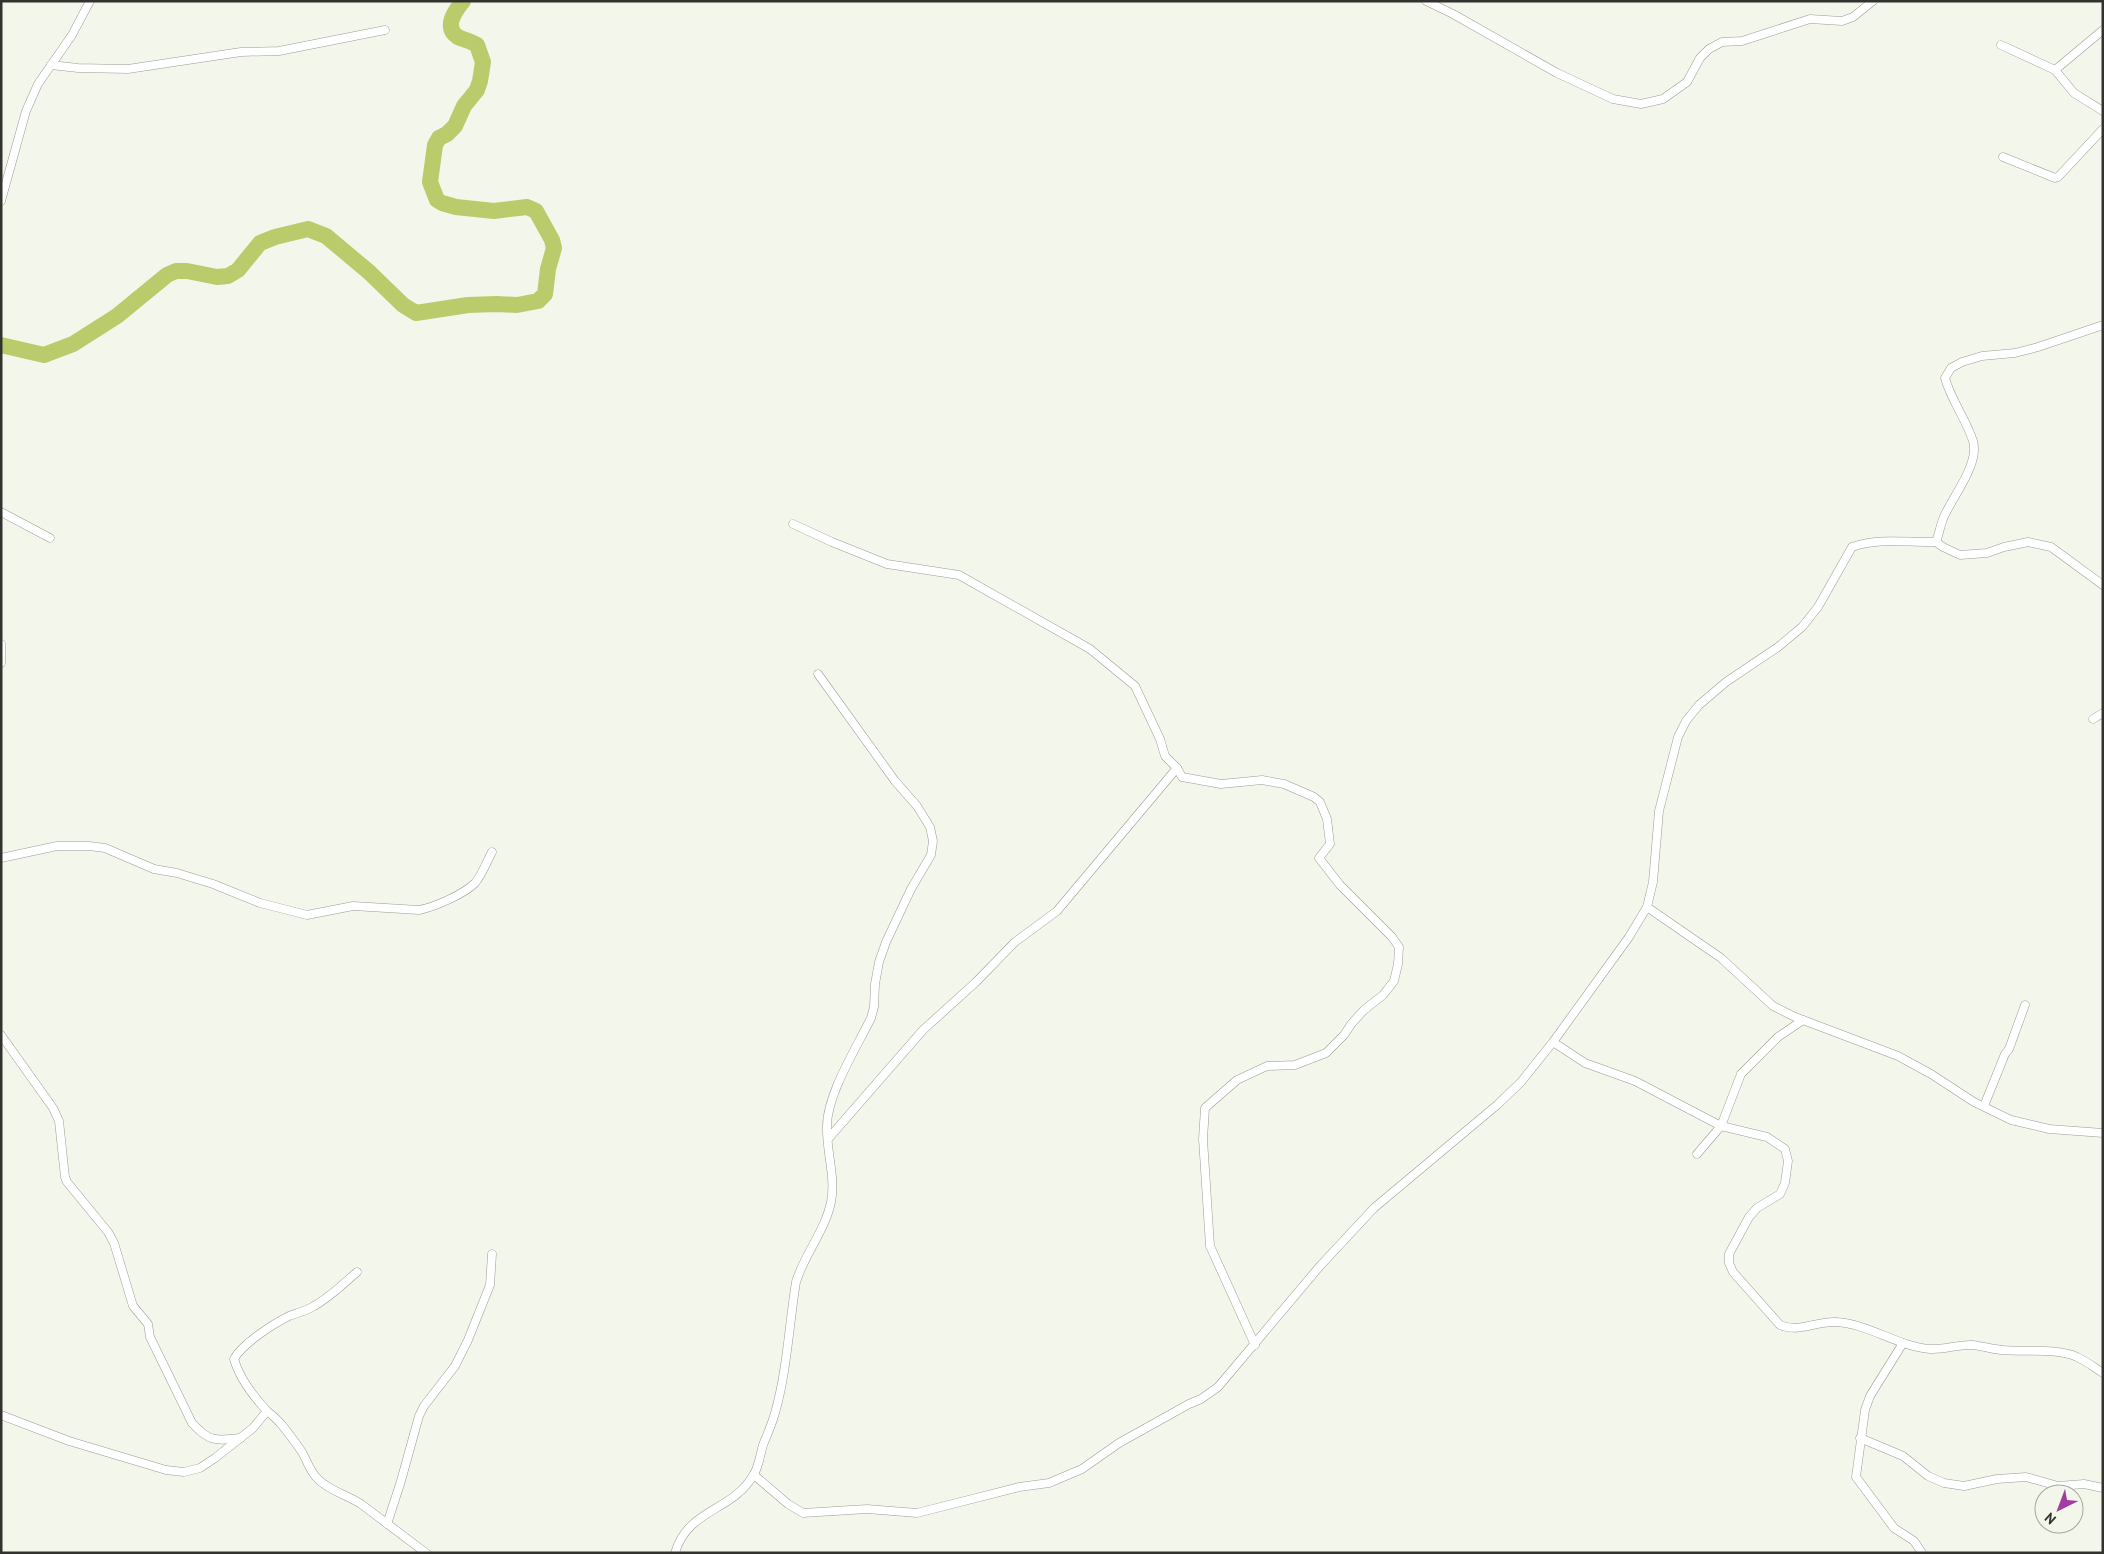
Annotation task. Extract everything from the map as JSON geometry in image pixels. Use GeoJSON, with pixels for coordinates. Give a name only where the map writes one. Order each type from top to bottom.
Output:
{"type":"FeatureCollection","features":[{"type":"Feature","properties":{"kind":"street"},"geometry":{"type":"LineString","coordinates":[[1,201],[26,111],[38,84],[72,35],[90,1]]}},
{"type":"Feature","properties":{"kind":"street"},"geometry":{"type":"LineString","coordinates":[[1426,1],[1453,14],[1557,73],[1614,99],[1641,104],[1664,99],[1687,82],[1700,58],[1709,49],[1722,42],[1742,41],[1810,18],[1842,21],[1853,17],[1873,1]]}},
{"type":"Feature","properties":{"kind":"street"},"geometry":{"type":"LineString","coordinates":[[51,65],[78,68],[128,69],[240,52],[279,51],[385,30]]}},
{"type":"Feature","properties":{"kind":"street"},"geometry":{"type":"LineString","coordinates":[[2055,70],[2103,30]]}},
{"type":"Feature","properties":{"kind":"street"},"geometry":{"type":"LineString","coordinates":[[2002,46],[2055,70],[2074,93],[2103,111]]}},
{"type":"Feature","properties":{"kind":"street"},"geometry":{"type":"LineString","coordinates":[[2002,157],[2055,178],[2103,129]]}},
{"type":"Feature","properties":{"kind":"street"},"geometry":{"type":"LineString","coordinates":[[1936,542],[1943,519],[1966,475],[1972,458],[1974,444],[1949,392],[1945,378],[1951,368],[1982,356],[2015,353],[2038,347],[2103,325]]}},
{"type":"Feature","properties":{"kind":"street"},"geometry":{"type":"LineString","coordinates":[[1,512],[50,538]]}},
{"type":"Feature","properties":{"kind":"street"},"geometry":{"type":"LineString","coordinates":[[793,524],[886,564],[931,569],[959,575],[1090,649],[1135,686],[1144,701],[1165,756],[1177,768],[1182,777],[1190,780],[1221,784],[1262,780],[1284,784],[1314,797],[1323,810],[1329,830],[1330,844],[1319,858],[1340,885],[1392,937],[1399,947],[1398,964],[1394,982],[1383,995],[1364,1010],[1344,1035],[1326,1053],[1295,1065],[1267,1066],[1237,1080],[1205,1108],[1203,1139],[1210,1246],[1255,1345]]}},
{"type":"Feature","properties":{"kind":"street"},"geometry":{"type":"LineString","coordinates":[[754,1474],[788,1504],[803,1512],[867,1509],[917,1513],[1019,1487],[1049,1483],[1082,1469],[1119,1443],[1189,1404],[1201,1400],[1218,1387],[1320,1266],[1374,1208],[1522,1082],[1553,1042],[1630,937],[1647,907],[1653,882],[1659,811],[1678,737],[1686,721],[1699,706],[1726,682],[1778,647],[1802,627],[1818,607],[1852,547],[1864,542],[1936,542],[1960,555],[1987,553],[2028,542],[2051,547],[2103,585]]}},
{"type":"Feature","properties":{"kind":"street"},"geometry":{"type":"LineString","coordinates":[[1,644],[1,663]]}},
{"type":"Feature","properties":{"kind":"street"},"geometry":{"type":"LineString","coordinates":[[675,1553],[687,1528],[696,1520],[737,1495],[754,1474],[775,1414],[783,1379],[796,1282],[800,1270],[823,1229],[832,1200],[827,1113],[840,1080],[871,1018],[879,962],[886,942],[911,889],[931,855],[933,841],[930,827],[917,806],[895,781],[818,674]]}},
{"type":"Feature","properties":{"kind":"street"},"geometry":{"type":"LineString","coordinates":[[2093,719],[2103,713]]}},
{"type":"Feature","properties":{"kind":"street"},"geometry":{"type":"LineString","coordinates":[[828,1138],[923,1030],[976,982],[1015,942],[1057,911],[1177,768]]}},
{"type":"Feature","properties":{"kind":"street"},"geometry":{"type":"LineString","coordinates":[[1,858],[57,846],[105,848],[154,869],[195,879],[260,903],[307,915],[353,906],[419,910],[429,908],[445,901],[475,882],[492,852]]}},
{"type":"Feature","properties":{"kind":"street"},"geometry":{"type":"LineString","coordinates":[[1647,907],[1721,958],[1772,1006],[1803,1020],[1898,1056],[2012,1120],[2049,1129],[2103,1133]]}},
{"type":"Feature","properties":{"kind":"street"},"geometry":{"type":"LineString","coordinates":[[1984,1106],[2005,1054],[2009,1050],[2025,1005]]}},
{"type":"Feature","properties":{"kind":"street"},"geometry":{"type":"LineString","coordinates":[[1697,1154],[1721,1126],[1741,1074],[1778,1037],[1803,1020]]}},
{"type":"Feature","properties":{"kind":"street"},"geometry":{"type":"LineString","coordinates":[[1,1034],[53,1108],[62,1132],[64,1177],[114,1242],[133,1306],[148,1324],[150,1337],[192,1423],[201,1433],[211,1439],[241,1438]]}},
{"type":"Feature","properties":{"kind":"street"},"geometry":{"type":"LineString","coordinates":[[1553,1042],[1585,1063],[1635,1082],[1721,1126],[1766,1136],[1785,1149],[1788,1160],[1785,1183],[1780,1194],[1757,1208],[1749,1216],[1732,1245],[1729,1263],[1733,1272],[1774,1320],[1786,1328],[1821,1323],[1847,1324],[1903,1343],[1931,1349],[1960,1348],[1970,1345],[2001,1350],[2039,1351],[2072,1355],[2101,1369]]}},
{"type":"Feature","properties":{"kind":"street"},"geometry":{"type":"LineString","coordinates":[[386,1524],[401,1481],[419,1416],[424,1406],[455,1366],[468,1340],[490,1285],[492,1254]]}},
{"type":"Feature","properties":{"kind":"street"},"geometry":{"type":"LineString","coordinates":[[357,1272],[328,1297],[313,1307],[288,1317],[268,1329],[236,1355],[234,1359],[236,1367],[267,1411],[281,1423],[318,1480],[331,1489],[351,1497],[426,1553]]}},
{"type":"Feature","properties":{"kind":"street"},"geometry":{"type":"LineString","coordinates":[[1903,1343],[1870,1396],[1865,1410],[1856,1477],[1894,1528],[1914,1541],[1922,1553]]}},
{"type":"Feature","properties":{"kind":"street"},"geometry":{"type":"LineString","coordinates":[[1,1415],[69,1441],[166,1470],[184,1472],[200,1468],[241,1438],[253,1428],[267,1411]]}},
{"type":"Feature","properties":{"kind":"street"},"geometry":{"type":"LineString","coordinates":[[1860,1438],[1903,1456],[1928,1476],[1944,1483],[1964,1486],[1997,1479],[2026,1478],[2058,1486],[2084,1484],[2103,1488]]}},
{"type":"Feature","properties":{"kind":"waterway"},"geometry":{"type":"LineString","coordinates":[[1,345],[44,355],[73,344],[117,316],[167,275],[176,271],[187,271],[217,277],[228,276],[238,270],[260,243],[275,237],[308,229],[326,236],[369,272],[403,305],[416,313],[468,305],[517,305],[538,301],[545,294],[548,269],[554,248],[552,240],[536,211],[527,207],[494,211],[456,207],[437,200],[430,182],[435,145],[439,138],[447,134],[455,126],[464,106],[477,90],[480,81],[483,62],[477,45],[458,37],[451,29],[452,19],[463,1]]}}]}
